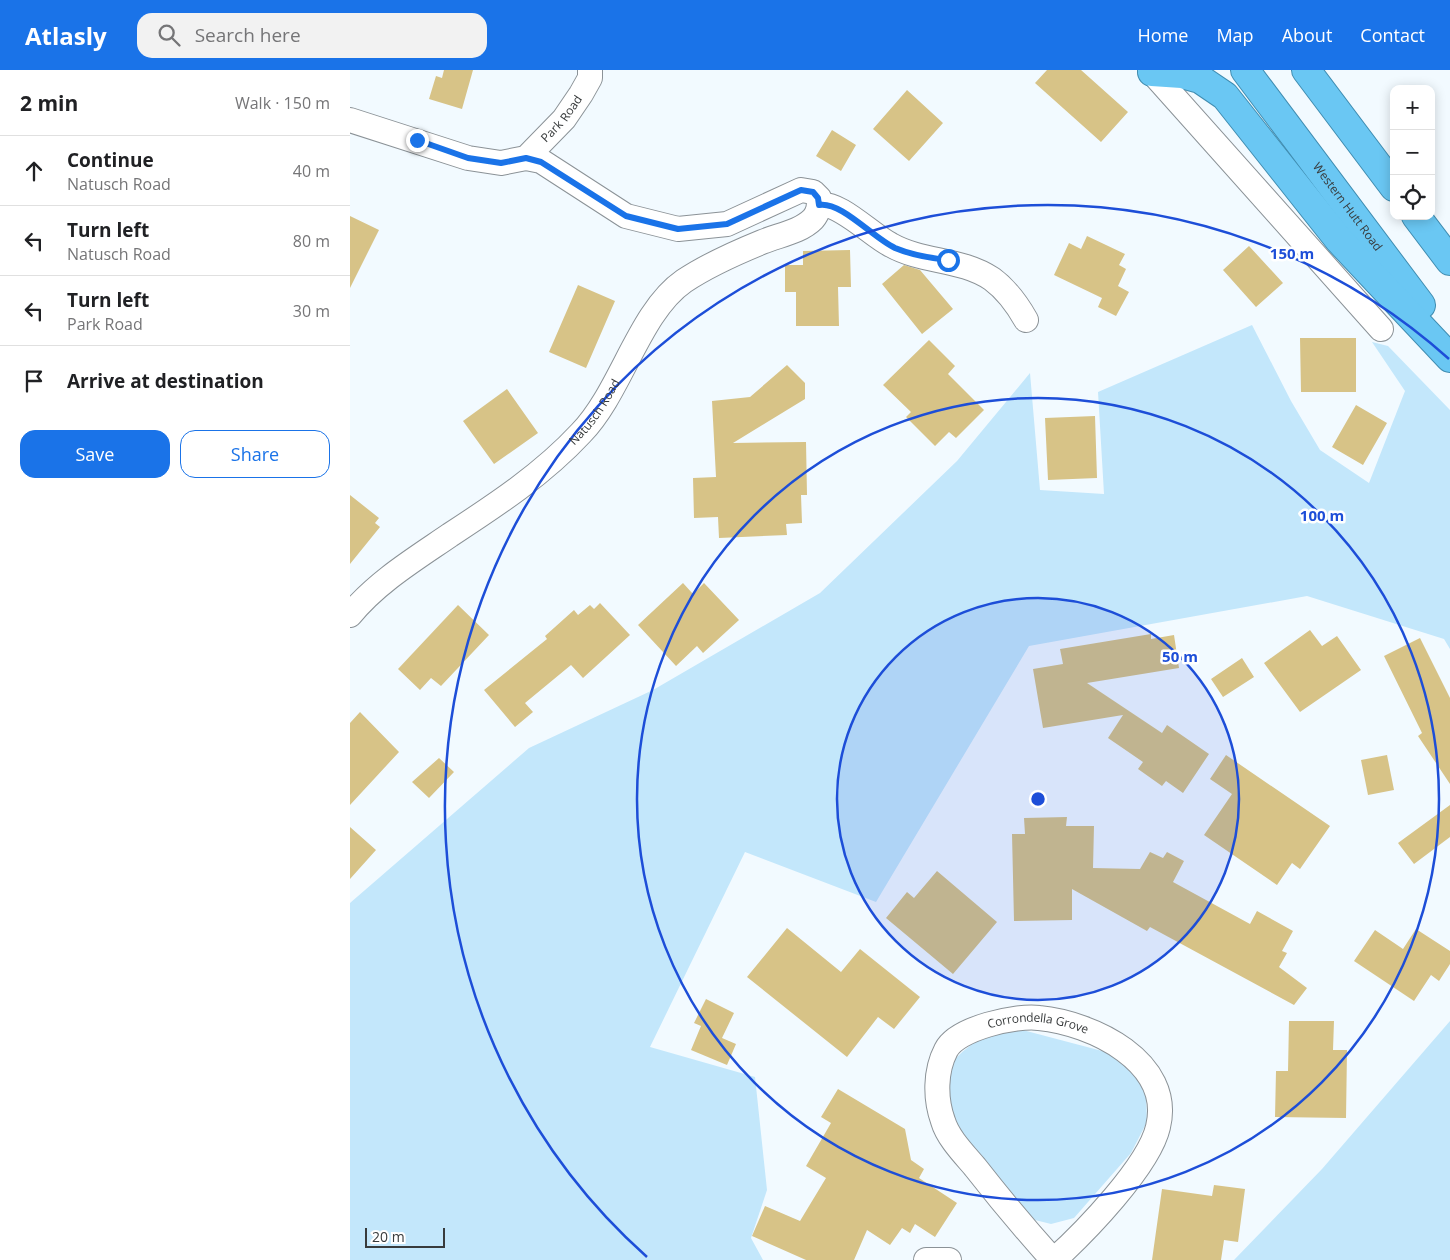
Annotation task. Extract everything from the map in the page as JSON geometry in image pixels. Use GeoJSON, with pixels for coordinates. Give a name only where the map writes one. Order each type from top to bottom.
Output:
{"type":"FeatureCollection","features":[{"type":"Feature","properties":{"kind":"highway","name":"Western Hutt Road"},"geometry":{"type":"LineString","coordinates":[[1245,70],[1450,345]]}},
{"type":"Feature","properties":{"kind":"highway"},"geometry":{"type":"LineString","coordinates":[[1306,70],[1390,182]]}},
{"type":"Feature","properties":{"kind":"highway"},"geometry":{"type":"LineString","coordinates":[[1151,71],[1200,78],[1225,96],[1339,240],[1450,358]]}},
{"type":"Feature","properties":{"kind":"highway"},"geometry":{"type":"LineString","coordinates":[[1419,220],[1450,261]]}},
{"type":"Feature","properties":{"kind":"street","name":"Park Road"},"geometry":{"type":"LineString","coordinates":[[526,158],[564,119],[590,78],[590,70]]}},
{"type":"Feature","properties":{"kind":"street"},"geometry":{"type":"LineString","coordinates":[[1151,71],[1381,330]]}},
{"type":"Feature","properties":{"kind":"street"},"geometry":{"type":"LineString","coordinates":[[350,120],[468,158],[501,163],[526,158],[541,162],[626,216],[678,229],[727,224],[801,190],[813,192],[818,198],[819,205],[838,208],[875,237],[893,247],[913,255],[958,263],[978,272],[1003,288],[1016,303],[1026,320]]}},
{"type":"Feature","properties":{"kind":"street","name":"Natusch Road"},"geometry":{"type":"LineString","coordinates":[[350,615],[380,584],[501,502],[554,460],[582,433],[601,409],[636,344],[664,300],[683,282],[720,260],[764,241],[802,228],[814,218],[819,210],[819,205]]}},
{"type":"Feature","properties":{"kind":"street","name":"Corrondella Grove"},"geometry":{"type":"LineString","coordinates":[[1038,1018],[1085,1029],[1133,1057],[1146,1070],[1156,1089],[1160,1106],[1159,1126],[1153,1145],[1083,1234],[1054,1260],[1008,1210],[959,1147],[943,1121],[936,1084],[946,1049],[958,1038],[972,1030],[1005,1020],[1038,1018]]}},
{"type":"Feature","properties":{"kind":"street"},"geometry":{"type":"LineString","coordinates":[[926,1260],[949,1260]]}},
{"type":"Feature","properties":{"kind":"shaded area"},"geometry":{"type":"Polygon","coordinates":[[[1252,325],[1291,401],[1320,450],[1369,483],[1405,391],[1372,342],[1388,346],[1450,410],[1450,649],[1444,639],[1307,596],[1029,646],[876,902],[745,852],[650,1047],[755,1077],[767,1190],[751,1238],[763,1260],[350,1260],[350,903],[529,748],[653,690],[820,593],[957,461],[1030,373],[1040,490],[1104,494],[1098,392],[1252,325]]]}},
{"type":"Feature","properties":{"kind":"shaded area"},"geometry":{"type":"Polygon","coordinates":[[[1450,1021],[1450,1260],[1234,1260],[1322,1169],[1450,1021]]]}},
{"type":"Feature","properties":{"kind":"shaded area"},"geometry":{"type":"Polygon","coordinates":[[[1011,1027],[1106,1052],[1124,1064],[1138,1078],[1146,1095],[1147,1122],[1131,1153],[1074,1218],[1051,1224],[1035,1220],[1024,1212],[997,1181],[968,1142],[956,1122],[949,1101],[947,1081],[955,1059],[985,1035],[1011,1027]]]}},
{"type":"Feature","properties":{"kind":"building"},"geometry":{"type":"Polygon","coordinates":[[[444,70],[473,70],[462,109],[429,99],[436,76],[442,78],[444,70]]]}},
{"type":"Feature","properties":{"kind":"building"},"geometry":{"type":"Polygon","coordinates":[[[1047,70],[1081,70],[1128,112],[1101,142],[1035,83],[1047,70]]]}},
{"type":"Feature","properties":{"kind":"building"},"geometry":{"type":"Polygon","coordinates":[[[907,90],[943,123],[909,161],[873,129],[907,90]]]}},
{"type":"Feature","properties":{"kind":"building"},"geometry":{"type":"Polygon","coordinates":[[[832,130],[856,145],[841,171],[816,156],[832,130]]]}},
{"type":"Feature","properties":{"kind":"building"},"geometry":{"type":"Polygon","coordinates":[[[350,216],[379,230],[350,288],[350,216]]]}},
{"type":"Feature","properties":{"kind":"building"},"geometry":{"type":"Polygon","coordinates":[[[1087,236],[1125,254],[1119,265],[1126,269],[1118,286],[1129,292],[1116,316],[1098,307],[1102,298],[1054,275],[1069,243],[1081,249],[1087,236]]]}},
{"type":"Feature","properties":{"kind":"building"},"geometry":{"type":"Polygon","coordinates":[[[1249,246],[1283,283],[1256,307],[1223,270],[1249,246]]]}},
{"type":"Feature","properties":{"kind":"building"},"geometry":{"type":"Polygon","coordinates":[[[850,250],[851,287],[838,287],[839,326],[796,326],[796,292],[785,292],[785,265],[803,265],[803,251],[850,250]]]}},
{"type":"Feature","properties":{"kind":"building"},"geometry":{"type":"Polygon","coordinates":[[[904,265],[920,270],[953,309],[922,334],[882,284],[904,265]]]}},
{"type":"Feature","properties":{"kind":"building"},"geometry":{"type":"Polygon","coordinates":[[[578,285],[615,301],[586,368],[549,352],[578,285]]]}},
{"type":"Feature","properties":{"kind":"building"},"geometry":{"type":"Polygon","coordinates":[[[1300,338],[1356,338],[1356,392],[1301,392],[1300,338]]]}},
{"type":"Feature","properties":{"kind":"building"},"geometry":{"type":"Polygon","coordinates":[[[929,340],[955,366],[948,374],[984,410],[956,438],[949,432],[935,446],[906,417],[911,412],[883,385],[929,340]]]}},
{"type":"Feature","properties":{"kind":"building"},"geometry":{"type":"Polygon","coordinates":[[[787,365],[805,383],[805,399],[733,443],[806,442],[807,495],[801,495],[802,523],[786,524],[787,535],[719,538],[718,517],[694,518],[693,478],[716,477],[712,401],[750,397],[787,365]]]}},
{"type":"Feature","properties":{"kind":"building"},"geometry":{"type":"Polygon","coordinates":[[[507,389],[538,433],[494,464],[463,421],[507,389]]]}},
{"type":"Feature","properties":{"kind":"building"},"geometry":{"type":"Polygon","coordinates":[[[1356,405],[1387,423],[1363,465],[1332,447],[1356,405]]]}},
{"type":"Feature","properties":{"kind":"building"},"geometry":{"type":"Polygon","coordinates":[[[1095,416],[1097,478],[1048,480],[1045,418],[1095,416]]]}},
{"type":"Feature","properties":{"kind":"building"},"geometry":{"type":"Polygon","coordinates":[[[350,495],[379,518],[375,523],[380,527],[350,564],[350,495]]]}},
{"type":"Feature","properties":{"kind":"building"},"geometry":{"type":"Polygon","coordinates":[[[683,583],[693,594],[704,583],[739,620],[703,653],[697,646],[676,666],[638,625],[683,583]]]}},
{"type":"Feature","properties":{"kind":"building"},"geometry":{"type":"Polygon","coordinates":[[[600,603],[630,635],[583,678],[571,665],[525,703],[533,712],[515,727],[484,690],[547,639],[545,636],[574,610],[578,615],[590,605],[594,609],[600,603]]]}},
{"type":"Feature","properties":{"kind":"building"},"geometry":{"type":"Polygon","coordinates":[[[458,605],[489,635],[441,686],[431,678],[420,690],[398,669],[458,605]]]}},
{"type":"Feature","properties":{"kind":"building"},"geometry":{"type":"Polygon","coordinates":[[[1310,630],[1322,646],[1337,636],[1361,670],[1300,712],[1264,663],[1310,630]]]}},
{"type":"Feature","properties":{"kind":"building"},"geometry":{"type":"Polygon","coordinates":[[[1151,634],[1151,639],[1174,635],[1179,668],[1087,683],[1162,733],[1167,725],[1209,754],[1183,793],[1166,781],[1162,786],[1138,769],[1143,762],[1108,738],[1123,715],[1043,728],[1033,669],[1063,664],[1060,649],[1151,634]]]}},
{"type":"Feature","properties":{"kind":"building"},"geometry":{"type":"Polygon","coordinates":[[[1420,638],[1450,698],[1450,784],[1418,736],[1422,733],[1384,656],[1420,638]]]}},
{"type":"Feature","properties":{"kind":"building"},"geometry":{"type":"Polygon","coordinates":[[[1242,658],[1254,677],[1223,697],[1211,679],[1242,658]]]}},
{"type":"Feature","properties":{"kind":"building"},"geometry":{"type":"Polygon","coordinates":[[[360,712],[399,752],[350,805],[350,723],[360,712]]]}},
{"type":"Feature","properties":{"kind":"building"},"geometry":{"type":"Polygon","coordinates":[[[1226,755],[1330,826],[1300,869],[1292,863],[1277,885],[1204,835],[1232,794],[1210,779],[1226,755]]]}},
{"type":"Feature","properties":{"kind":"building"},"geometry":{"type":"Polygon","coordinates":[[[1387,755],[1394,790],[1368,795],[1361,760],[1387,755]]]}},
{"type":"Feature","properties":{"kind":"building"},"geometry":{"type":"Polygon","coordinates":[[[439,758],[454,772],[429,798],[412,782],[439,758]]]}},
{"type":"Feature","properties":{"kind":"building"},"geometry":{"type":"Polygon","coordinates":[[[1450,805],[1450,837],[1414,864],[1398,843],[1450,805]]]}},
{"type":"Feature","properties":{"kind":"building"},"geometry":{"type":"Polygon","coordinates":[[[1067,817],[1066,826],[1094,826],[1093,868],[1140,869],[1150,852],[1163,858],[1167,852],[1184,861],[1173,882],[1250,924],[1257,911],[1293,931],[1282,951],[1287,953],[1279,967],[1307,988],[1294,1005],[1150,927],[1147,931],[1072,889],[1072,920],[1014,921],[1012,834],[1025,834],[1024,818],[1067,817]]]}},
{"type":"Feature","properties":{"kind":"building"},"geometry":{"type":"Polygon","coordinates":[[[350,827],[376,850],[350,879],[350,827]]]}},
{"type":"Feature","properties":{"kind":"building"},"geometry":{"type":"Polygon","coordinates":[[[937,871],[997,922],[953,974],[886,918],[907,892],[914,898],[937,871]]]}},
{"type":"Feature","properties":{"kind":"building"},"geometry":{"type":"Polygon","coordinates":[[[787,928],[841,972],[860,949],[920,997],[894,1029],[878,1017],[847,1057],[747,977],[787,928]]]}},
{"type":"Feature","properties":{"kind":"building"},"geometry":{"type":"Polygon","coordinates":[[[1416,929],[1450,951],[1450,964],[1439,981],[1431,975],[1414,1001],[1354,961],[1375,930],[1403,949],[1416,929]]]}},
{"type":"Feature","properties":{"kind":"building"},"geometry":{"type":"Polygon","coordinates":[[[706,999],[734,1013],[722,1038],[736,1044],[727,1065],[691,1050],[701,1026],[694,1023],[706,999]]]}},
{"type":"Feature","properties":{"kind":"building"},"geometry":{"type":"Polygon","coordinates":[[[1289,1021],[1334,1021],[1333,1050],[1347,1050],[1346,1118],[1275,1117],[1276,1071],[1288,1071],[1289,1021]]]}},
{"type":"Feature","properties":{"kind":"building"},"geometry":{"type":"Polygon","coordinates":[[[838,1089],[905,1129],[911,1160],[924,1169],[919,1178],[957,1203],[935,1237],[915,1224],[910,1233],[902,1228],[890,1245],[867,1230],[854,1260],[806,1260],[752,1236],[765,1206],[800,1221],[826,1178],[806,1166],[831,1123],[821,1117],[838,1089]]]}},
{"type":"Feature","properties":{"kind":"building"},"geometry":{"type":"Polygon","coordinates":[[[1214,1185],[1245,1189],[1238,1242],[1224,1240],[1221,1260],[1152,1260],[1162,1189],[1212,1196],[1214,1185]]]}},
{"type":"Feature","properties":{"kind":"route"},"geometry":{"type":"LineString","coordinates":[[417,140],[468,158],[501,163],[526,158],[541,162],[626,216],[678,229],[727,224],[770,206],[801,190],[813,192],[818,198],[819,205],[831,205],[838,208],[875,237],[893,247],[913,255],[948,260]]}}]}
